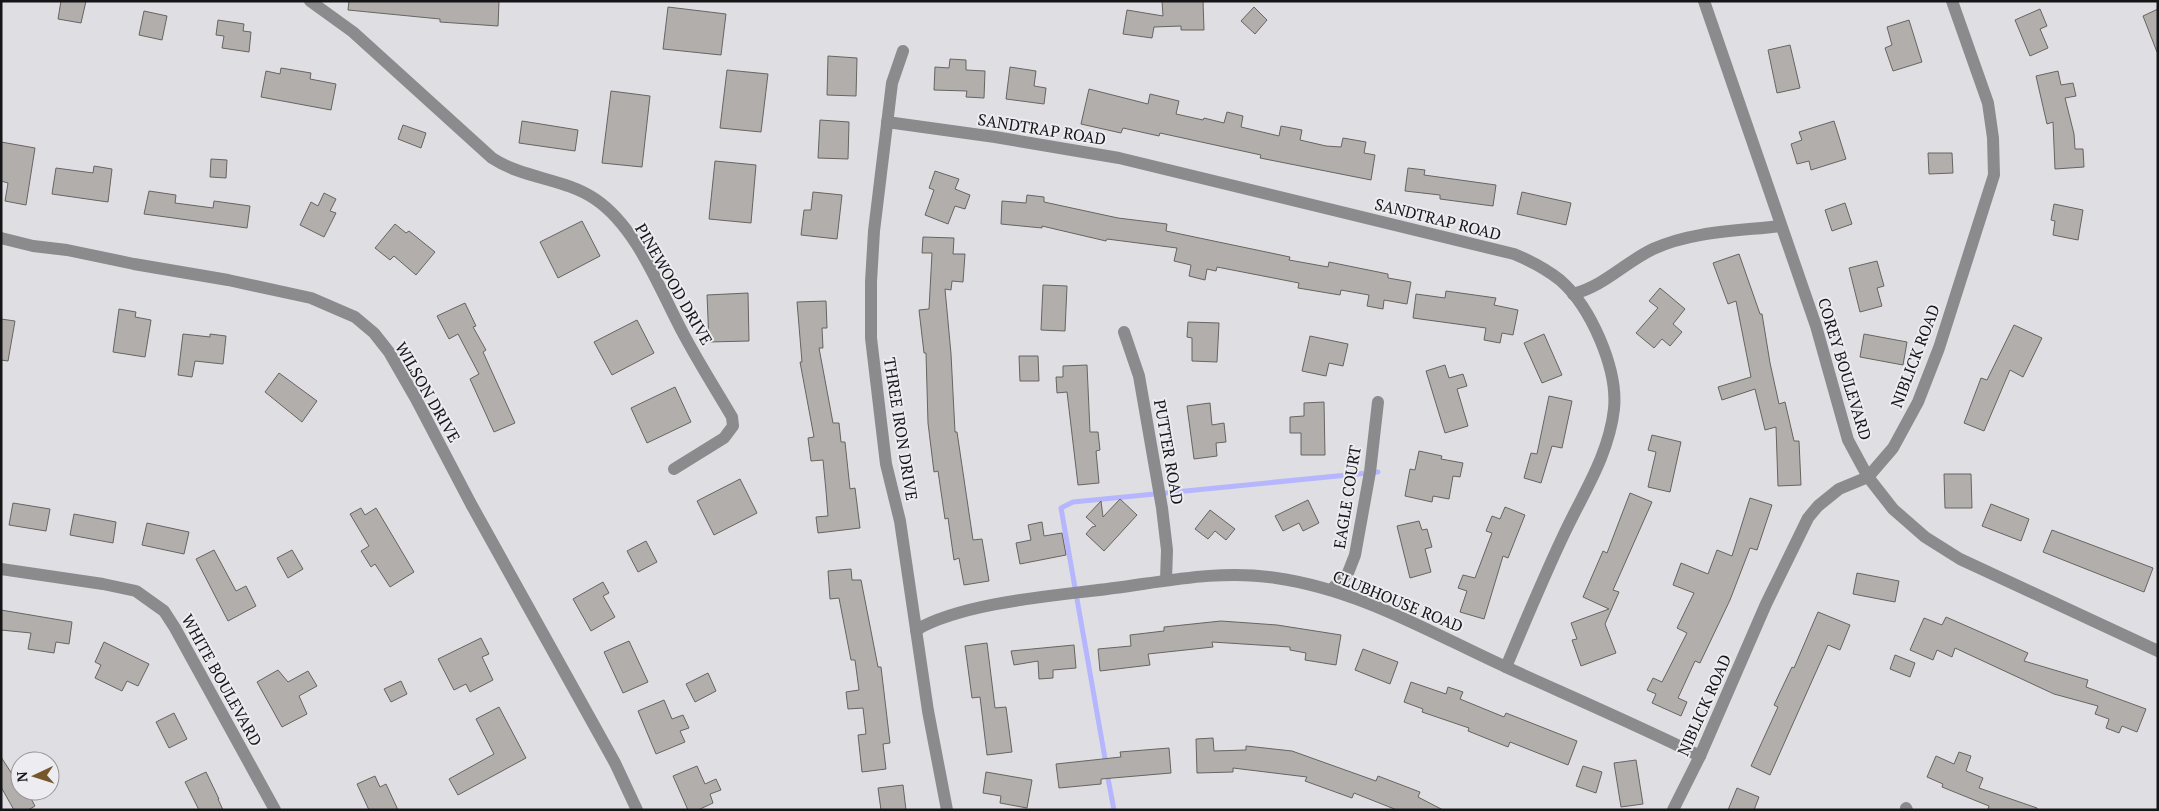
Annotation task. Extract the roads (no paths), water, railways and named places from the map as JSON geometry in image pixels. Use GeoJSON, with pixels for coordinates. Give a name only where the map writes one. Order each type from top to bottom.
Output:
{"type":"FeatureCollection","features":[{"type":"Feature","properties":{"kind":"street","name":"PINEWOOD DRIVE"},"geometry":{"type":"LineString","coordinates":[[310,1],[353,32],[492,158],[515,170],[570,187],[595,198],[625,228],[644,258],[684,336],[732,417],[733,426],[724,438],[674,469]]}},
{"type":"Feature","properties":{"kind":"street","name":"COREY BOULEVARD"},"geometry":{"type":"LineString","coordinates":[[1704,1],[1816,326],[1848,440],[1880,495],[1925,537],[1960,559],[2158,651]]}},
{"type":"Feature","properties":{"kind":"street","name":"NIBLICK ROAD"},"geometry":{"type":"LineString","coordinates":[[1674,810],[1700,756],[1766,604],[1808,518],[1818,506],[1839,489],[1868,477],[1893,448],[1918,402],[1939,348],[1994,175],[1993,138],[1988,103],[1952,1]]}},
{"type":"Feature","properties":{"kind":"street","name":"THREE IRON DRIVE"},"geometry":{"type":"LineString","coordinates":[[903,52],[892,83],[886,122],[885,154],[874,240],[871,338],[886,464],[900,521],[929,720],[947,810]]}},
{"type":"Feature","properties":{"kind":"street","name":"SANDTRAP ROAD"},"geometry":{"type":"LineString","coordinates":[[886,122],[994,136],[1119,158],[1475,244],[1532,262],[1561,282],[1583,307],[1604,352],[1615,396],[1614,412],[1602,457],[1582,502],[1566,530],[1506,667]]}},
{"type":"Feature","properties":{"kind":"street"},"geometry":{"type":"LineString","coordinates":[[1573,294],[1590,290],[1607,280],[1632,260],[1681,238],[1781,226]]}},
{"type":"Feature","properties":{"kind":"street","name":"WILSON DRIVE"},"geometry":{"type":"LineString","coordinates":[[1,238],[33,246],[67,250],[285,291],[335,306],[355,317],[374,332],[389,352],[416,399],[471,504],[615,763],[638,810]]}},
{"type":"Feature","properties":{"kind":"street","name":"PUTTER ROAD"},"geometry":{"type":"LineString","coordinates":[[1124,332],[1139,376],[1162,508],[1167,550],[1166,580]]}},
{"type":"Feature","properties":{"kind":"street","name":"EAGLE COURT"},"geometry":{"type":"LineString","coordinates":[[1332,589],[1348,573],[1355,555],[1370,472],[1378,402]]}},
{"type":"Feature","properties":{"kind":"street","name":"WHITE BOULEVARD"},"geometry":{"type":"LineString","coordinates":[[1,569],[103,584],[136,591],[164,612],[175,628],[275,810]]}},
{"type":"Feature","properties":{"kind":"street","name":"CLUBHOUSE ROAD"},"geometry":{"type":"LineString","coordinates":[[916,630],[942,616],[1060,594],[1196,577],[1255,576],[1332,589],[1446,637],[1506,667],[1564,691],[1619,720],[1649,731],[1700,756]]}},
{"type":"Feature","properties":{"kind":"waterway"},"geometry":{"type":"LineString","coordinates":[[1106,764],[1061,508],[1073,502],[1378,472]]}},
{"type":"Feature","properties":{"kind":"waterway"},"geometry":{"type":"LineString","coordinates":[[1107,773],[1114,810]]}}]}
